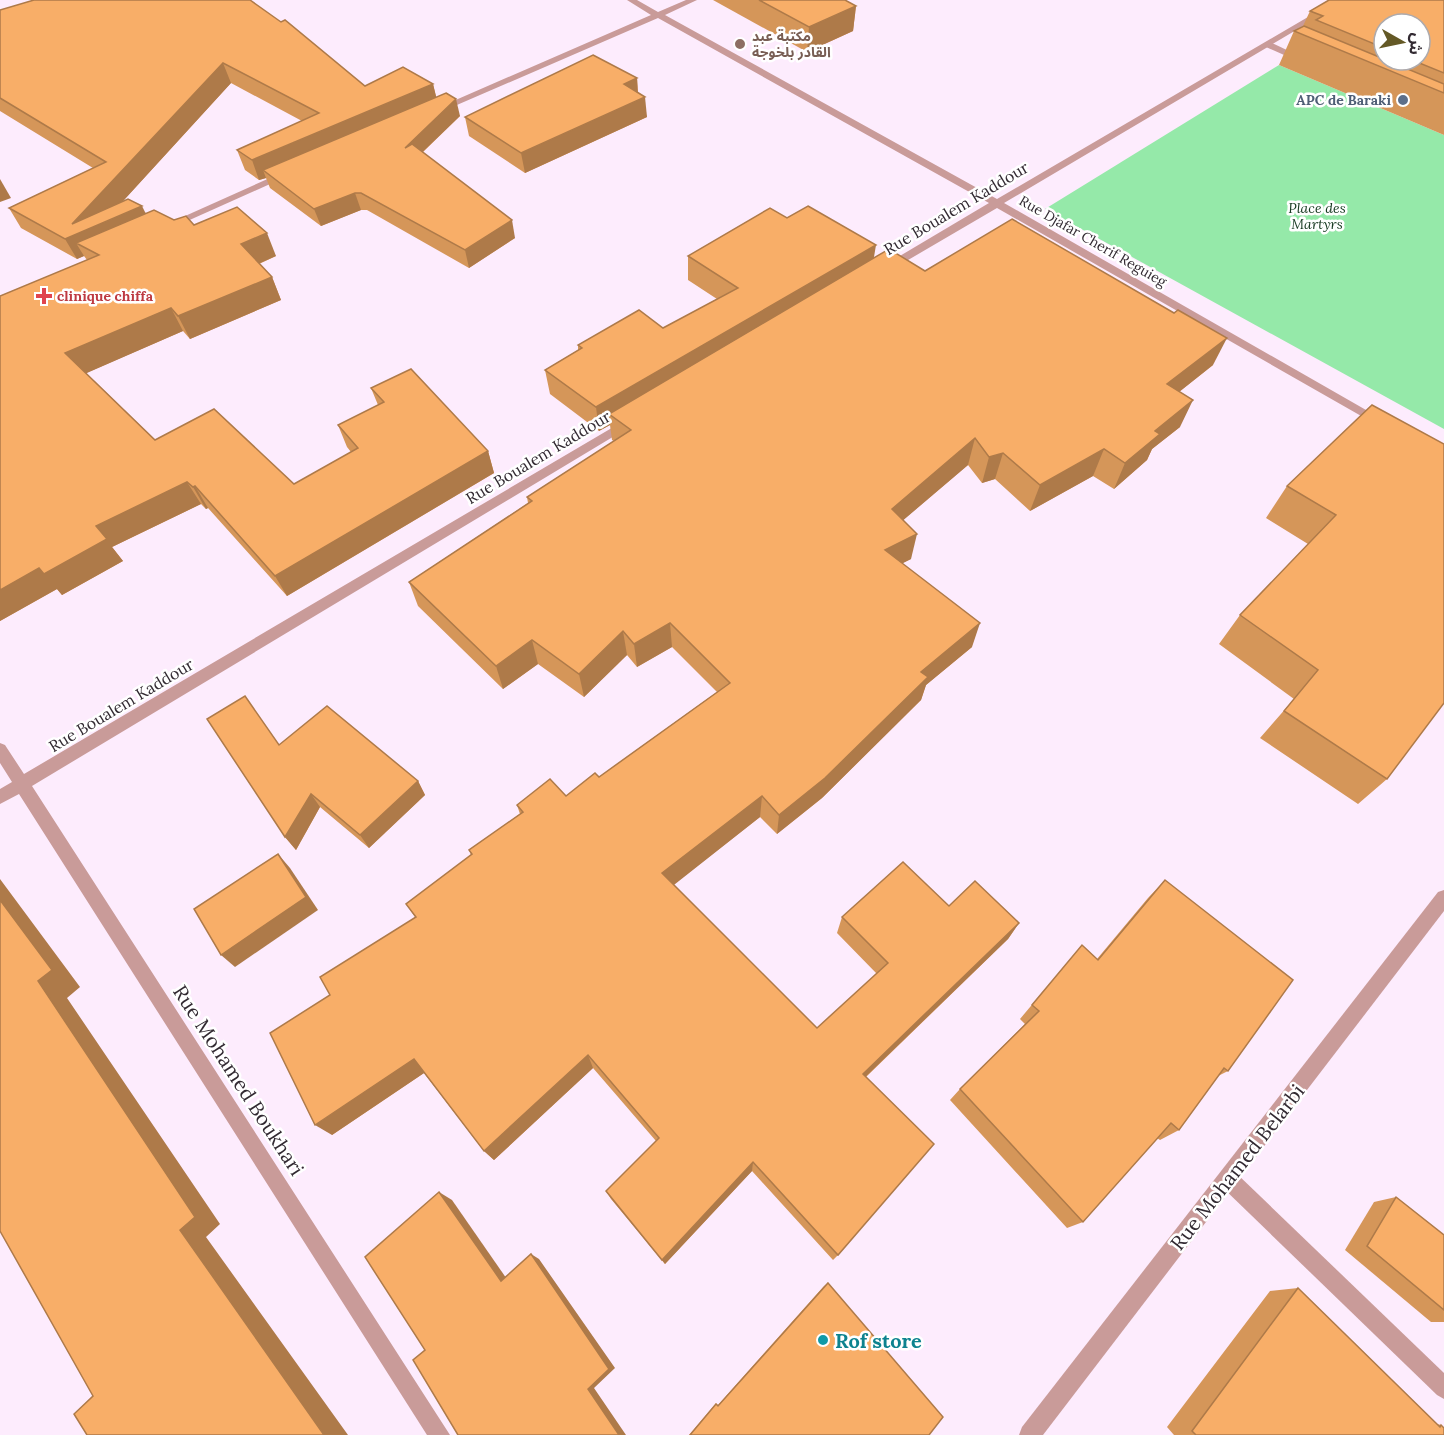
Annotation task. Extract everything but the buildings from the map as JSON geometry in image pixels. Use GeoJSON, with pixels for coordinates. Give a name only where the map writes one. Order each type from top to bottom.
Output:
{"type":"FeatureCollection","features":[{"type":"Feature","properties":{"kind":"street","name":"Rue Djafar Cherif Reguieg"},"geometry":{"type":"LineString","coordinates":[[631,0],[996,203],[1392,428]]}},
{"type":"Feature","properties":{"kind":"street"},"geometry":{"type":"LineString","coordinates":[[428,114],[693,0]]}},
{"type":"Feature","properties":{"kind":"street","name":"Rue Boualem Kaddour"},"geometry":{"type":"LineString","coordinates":[[873,276],[1342,0]]}},
{"type":"Feature","properties":{"kind":"street"},"geometry":{"type":"LineString","coordinates":[[1269,45],[1316,66]]}},
{"type":"Feature","properties":{"kind":"street"},"geometry":{"type":"LineString","coordinates":[[165,227],[296,171]]}},
{"type":"Feature","properties":{"kind":"street","name":"Rue Boualem Kaddour"},"geometry":{"type":"LineString","coordinates":[[0,797],[638,417]]}},
{"type":"Feature","properties":{"kind":"street","name":"Rue Mohamed Boukhari"},"geometry":{"type":"LineString","coordinates":[[0,750],[439,1435]]}},
{"type":"Feature","properties":{"kind":"street","name":"Rue Mohamed Belarbi"},"geometry":{"type":"LineString","coordinates":[[1030,1435],[1444,898]]}},
{"type":"Feature","properties":{"kind":"street"},"geometry":{"type":"LineString","coordinates":[[1227,1179],[1444,1388]]}},
{"type":"Feature","properties":{"kind":"green space","name":"Place des Martyrs"},"geometry":{"type":"Polygon","coordinates":[[[1279,65],[1444,135],[1444,429],[1045,209],[1279,65]]]}},
{"type":"Feature","properties":{"kind":"place","name":"مكتبة عبد القادر بلخوجة"},"geometry":{"type":"Point","coordinates":[740,44]}},
{"type":"Feature","properties":{"kind":"place","name":"APC de Baraki"},"geometry":{"type":"Point","coordinates":[1403,100]}},
{"type":"Feature","properties":{"kind":"place","name":"clinique chiffa"},"geometry":{"type":"Point","coordinates":[44,296]}},
{"type":"Feature","properties":{"kind":"place","name":"Rof store"},"geometry":{"type":"Point","coordinates":[823,1340]}}]}
